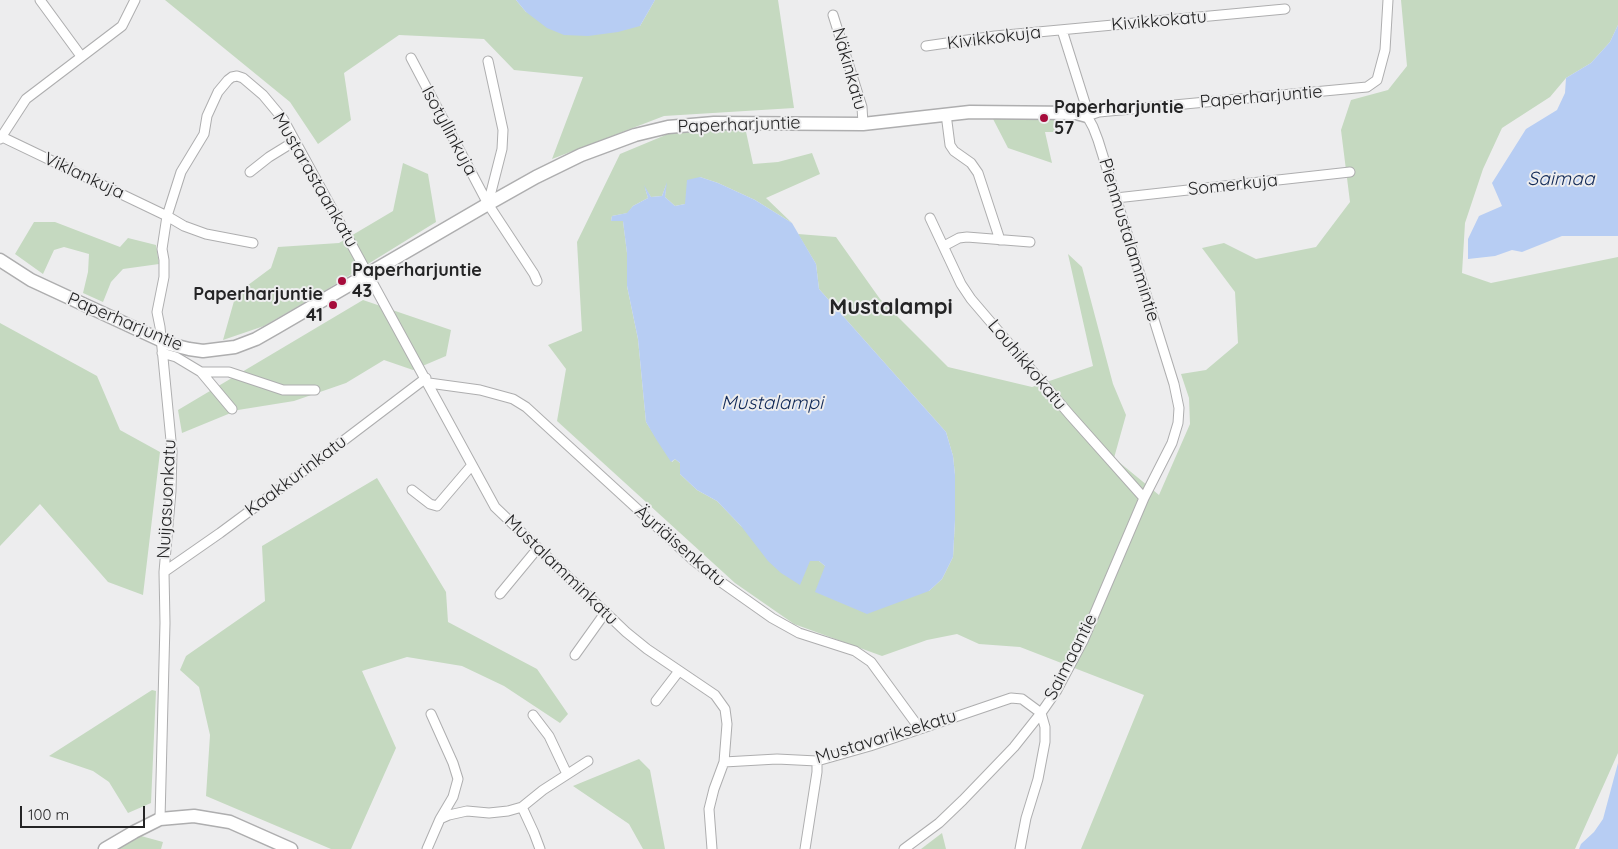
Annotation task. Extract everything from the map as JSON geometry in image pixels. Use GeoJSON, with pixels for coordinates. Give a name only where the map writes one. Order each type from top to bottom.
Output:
{"type":"FeatureCollection","features":[{"type":"Feature","properties":{"kind":"street"},"geometry":{"type":"LineString","coordinates":[[40,0],[81,56]]}},
{"type":"Feature","properties":{"kind":"street"},"geometry":{"type":"LineString","coordinates":[[1,137],[26,99],[122,26],[135,0]]}},
{"type":"Feature","properties":{"kind":"street","name":"Paperharjuntie"},"geometry":{"type":"LineString","coordinates":[[0,260],[31,280],[162,347],[203,351],[234,347],[256,339],[488,204],[581,155],[635,135],[668,127],[714,123],[863,124],[946,114],[1030,112],[1076,113],[1086,116],[1099,112],[1367,87],[1377,80],[1383,58],[1388,0]]}},
{"type":"Feature","properties":{"kind":"street","name":"Kivikkokatu"},"geometry":{"type":"LineString","coordinates":[[1062,30],[1285,10]]}},
{"type":"Feature","properties":{"kind":"street","name":"Näkinkatu"},"geometry":{"type":"LineString","coordinates":[[833,15],[862,107],[863,124]]}},
{"type":"Feature","properties":{"kind":"street","name":"Pienmustalammintie"},"geometry":{"type":"LineString","coordinates":[[1062,30],[1085,104],[1086,116],[1093,127],[1174,384],[1179,408],[1178,423]]}},
{"type":"Feature","properties":{"kind":"street","name":"Kivikkokuja"},"geometry":{"type":"LineString","coordinates":[[926,46],[995,36],[1062,30]]}},
{"type":"Feature","properties":{"kind":"street","name":"Isotyllinkuja"},"geometry":{"type":"LineString","coordinates":[[411,58],[488,204],[537,281]]}},
{"type":"Feature","properties":{"kind":"street"},"geometry":{"type":"LineString","coordinates":[[488,61],[503,130],[502,149],[488,204]]}},
{"type":"Feature","properties":{"kind":"street","name":"Mustarastaankatu"},"geometry":{"type":"LineString","coordinates":[[232,77],[243,78],[263,95],[283,118],[367,274]]}},
{"type":"Feature","properties":{"kind":"street","name":"Nuijasuonkatu"},"geometry":{"type":"LineString","coordinates":[[160,819],[165,632],[164,572],[171,491],[172,451],[157,312],[164,277],[162,249],[167,216],[181,172],[204,134],[207,116],[218,92],[232,77]]}},
{"type":"Feature","properties":{"kind":"street"},"geometry":{"type":"LineString","coordinates":[[946,114],[950,145],[954,152],[971,162],[978,173],[1000,240]]}},
{"type":"Feature","properties":{"kind":"street","name":"Viklankuja"},"geometry":{"type":"LineString","coordinates":[[1,137],[167,216],[184,226],[206,234],[253,243]]}},
{"type":"Feature","properties":{"kind":"street"},"geometry":{"type":"LineString","coordinates":[[250,172],[269,157],[295,141]]}},
{"type":"Feature","properties":{"kind":"street","name":"Somerkuja"},"geometry":{"type":"LineString","coordinates":[[1116,198],[1350,172]]}},
{"type":"Feature","properties":{"kind":"street","name":"Louhikkokatu"},"geometry":{"type":"LineString","coordinates":[[930,218],[961,284],[976,305],[1144,498]]}},
{"type":"Feature","properties":{"kind":"street"},"geometry":{"type":"LineString","coordinates":[[944,246],[959,238],[967,237],[1030,242]]}},
{"type":"Feature","properties":{"kind":"street","name":"Mustalamminkatu"},"geometry":{"type":"LineString","coordinates":[[367,274],[495,507],[605,613],[647,649],[715,695],[725,709],[727,724],[724,762],[714,789],[710,809],[712,849]]}},
{"type":"Feature","properties":{"kind":"street"},"geometry":{"type":"LineString","coordinates":[[162,347],[201,372],[232,408]]}},
{"type":"Feature","properties":{"kind":"street"},"geometry":{"type":"LineString","coordinates":[[201,372],[229,372],[283,390],[316,390]]}},
{"type":"Feature","properties":{"kind":"street","name":"Kaakkurinkatu"},"geometry":{"type":"LineString","coordinates":[[164,572],[427,381]]}},
{"type":"Feature","properties":{"kind":"street","name":"Äyriäisenkatu"},"geometry":{"type":"LineString","coordinates":[[427,381],[480,390],[513,399],[526,407],[686,554],[721,582],[772,618],[799,633],[855,651],[871,662],[920,729]]}},
{"type":"Feature","properties":{"kind":"street","name":"Saimaantie"},"geometry":{"type":"LineString","coordinates":[[904,849],[939,823],[1014,747],[1041,713],[1061,683],[1083,641],[1144,498],[1172,443],[1178,423]]}},
{"type":"Feature","properties":{"kind":"street"},"geometry":{"type":"LineString","coordinates":[[412,490],[430,504],[437,506],[472,465]]}},
{"type":"Feature","properties":{"kind":"street"},"geometry":{"type":"LineString","coordinates":[[500,594],[538,548]]}},
{"type":"Feature","properties":{"kind":"street"},"geometry":{"type":"LineString","coordinates":[[575,655],[605,613]]}},
{"type":"Feature","properties":{"kind":"street"},"geometry":{"type":"LineString","coordinates":[[656,701],[680,671]]}},
{"type":"Feature","properties":{"kind":"street","name":"Mustavariksekatu"},"geometry":{"type":"LineString","coordinates":[[724,762],[777,759],[817,761],[1011,698],[1022,699],[1041,713]]}},
{"type":"Feature","properties":{"kind":"street"},"geometry":{"type":"LineString","coordinates":[[1020,849],[1026,818],[1038,779],[1045,742],[1045,726],[1041,713]]}},
{"type":"Feature","properties":{"kind":"street"},"geometry":{"type":"LineString","coordinates":[[427,849],[452,797],[458,779],[453,763],[430,714]]}},
{"type":"Feature","properties":{"kind":"street"},"geometry":{"type":"LineString","coordinates":[[533,715],[549,736],[567,774]]}},
{"type":"Feature","properties":{"kind":"street"},"geometry":{"type":"LineString","coordinates":[[440,819],[467,811],[499,812],[522,807],[543,790],[588,761]]}},
{"type":"Feature","properties":{"kind":"street"},"geometry":{"type":"LineString","coordinates":[[805,849],[818,772],[817,761]]}},
{"type":"Feature","properties":{"kind":"street"},"geometry":{"type":"LineString","coordinates":[[522,807],[540,849]]}},
{"type":"Feature","properties":{"kind":"street"},"geometry":{"type":"LineString","coordinates":[[105,849],[160,819],[194,816],[230,822],[290,849]]}},
{"type":"Feature","properties":{"kind":"green space"},"geometry":{"type":"Polygon","coordinates":[[[165,0],[516,0],[526,12],[640,26],[655,0],[778,0],[794,108],[664,116],[552,159],[583,77],[514,70],[484,39],[399,35],[344,73],[351,120],[318,144],[290,102],[165,0]]]}},
{"type":"Feature","properties":{"kind":"green space"},"geometry":{"type":"Polygon","coordinates":[[[1401,0],[1618,0],[1618,25],[1610,42],[1591,63],[1566,78],[1550,97],[1502,128],[1483,169],[1465,223],[1462,273],[1491,283],[1618,257],[1618,753],[1575,849],[1081,849],[1144,695],[1020,647],[979,644],[957,634],[927,640],[882,656],[794,624],[735,583],[557,421],[566,369],[548,345],[582,331],[577,242],[620,154],[668,134],[706,128],[745,127],[753,164],[778,162],[812,153],[820,174],[766,198],[792,223],[755,200],[700,177],[685,204],[675,206],[665,197],[666,185],[662,196],[651,197],[645,188],[648,198],[633,206],[628,213],[612,216],[611,221],[623,221],[627,253],[627,286],[638,339],[646,422],[672,462],[675,459],[680,463],[680,474],[697,490],[717,501],[741,526],[810,561],[819,561],[825,566],[929,591],[942,579],[953,557],[955,475],[953,456],[946,432],[819,289],[816,264],[798,234],[836,237],[880,299],[948,367],[1032,387],[1093,366],[1068,254],[1082,267],[1113,384],[1126,415],[1114,458],[1159,495],[1190,424],[1189,398],[1181,374],[1206,370],[1238,343],[1235,292],[1202,248],[1224,243],[1256,259],[1316,247],[1350,202],[1341,130],[1351,100],[1388,90],[1407,66],[1401,0]]]}},
{"type":"Feature","properties":{"kind":"green space"},"geometry":{"type":"Polygon","coordinates":[[[992,117],[1056,120],[1057,132],[1045,132],[1052,163],[1008,148],[992,117]]]}},
{"type":"Feature","properties":{"kind":"green space"},"geometry":{"type":"Polygon","coordinates":[[[403,163],[428,174],[436,222],[264,326],[223,340],[236,294],[271,268],[278,247],[339,243],[393,211],[403,163]]]}},
{"type":"Feature","properties":{"kind":"green space"},"geometry":{"type":"Polygon","coordinates":[[[34,222],[55,222],[120,247],[128,238],[156,245],[159,264],[123,269],[111,282],[103,302],[83,293],[88,272],[89,254],[64,247],[54,250],[43,274],[15,254],[34,222]]]}},
{"type":"Feature","properties":{"kind":"green space"},"geometry":{"type":"Polygon","coordinates":[[[363,300],[451,330],[446,356],[413,370],[384,360],[346,383],[294,401],[238,410],[182,433],[178,410],[363,300]]]}},
{"type":"Feature","properties":{"kind":"green space"},"geometry":{"type":"Polygon","coordinates":[[[0,323],[97,376],[120,430],[160,452],[143,595],[108,582],[40,504],[0,546],[0,323]]]}},
{"type":"Feature","properties":{"kind":"green space"},"geometry":{"type":"Polygon","coordinates":[[[377,478],[446,592],[448,622],[537,669],[568,714],[560,723],[504,686],[462,666],[407,657],[362,671],[396,748],[351,849],[331,849],[206,796],[210,735],[199,687],[180,670],[186,656],[265,601],[262,546],[377,478]]]}},
{"type":"Feature","properties":{"kind":"green space"},"geometry":{"type":"Polygon","coordinates":[[[152,690],[156,691],[151,803],[128,813],[109,782],[93,771],[49,756],[152,690]]]}},
{"type":"Feature","properties":{"kind":"green space"},"geometry":{"type":"Polygon","coordinates":[[[639,759],[650,770],[665,849],[643,849],[629,824],[573,786],[639,759]]]}},
{"type":"Feature","properties":{"kind":"green space"},"geometry":{"type":"Polygon","coordinates":[[[942,833],[946,849],[921,849],[942,833]]]}},
{"type":"Feature","properties":{"kind":"green space"},"geometry":{"type":"Polygon","coordinates":[[[141,836],[163,842],[161,849],[117,849],[141,836]]]}},
{"type":"Feature","properties":{"kind":"water"},"geometry":{"type":"Polygon","coordinates":[[[516,0],[655,0],[640,26],[618,32],[588,36],[564,35],[547,28],[526,12],[516,0]]]}},
{"type":"Feature","properties":{"kind":"water","name":"Saimaa"},"geometry":{"type":"Polygon","coordinates":[[[1618,25],[1618,236],[1562,236],[1522,252],[1512,250],[1495,256],[1468,259],[1468,239],[1479,216],[1502,206],[1492,183],[1526,129],[1557,110],[1565,93],[1566,78],[1591,63],[1610,42],[1618,25]]]}},
{"type":"Feature","properties":{"kind":"water","name":"Mustalampi"},"geometry":{"type":"Polygon","coordinates":[[[700,177],[755,200],[792,223],[816,264],[819,289],[946,432],[953,456],[955,475],[953,557],[942,579],[929,591],[867,614],[815,592],[825,566],[819,561],[810,561],[800,585],[781,573],[768,561],[741,526],[717,501],[697,490],[680,474],[680,463],[675,459],[671,462],[646,422],[638,339],[627,286],[627,253],[623,221],[611,221],[612,216],[627,213],[633,206],[648,198],[644,185],[651,197],[662,196],[667,182],[665,197],[675,206],[685,204],[687,180],[700,177]]]}},
{"type":"Feature","properties":{"kind":"water"},"geometry":{"type":"Polygon","coordinates":[[[1618,763],[1618,849],[1579,849],[1581,844],[1594,832],[1603,819],[1618,763]]]}},
{"type":"Feature","properties":{"kind":"place","name":"Paperharjuntie 57"},"geometry":{"type":"Point","coordinates":[1044,118]}},
{"type":"Feature","properties":{"kind":"place","name":"Paperharjuntie 43"},"geometry":{"type":"Point","coordinates":[342,281]}},
{"type":"Feature","properties":{"kind":"place","name":"Paperharjuntie 41"},"geometry":{"type":"Point","coordinates":[333,305]}},
{"type":"Feature","properties":{"kind":"district","name":"Mustalampi"},"geometry":{"type":"Point","coordinates":[891,307]}}]}
